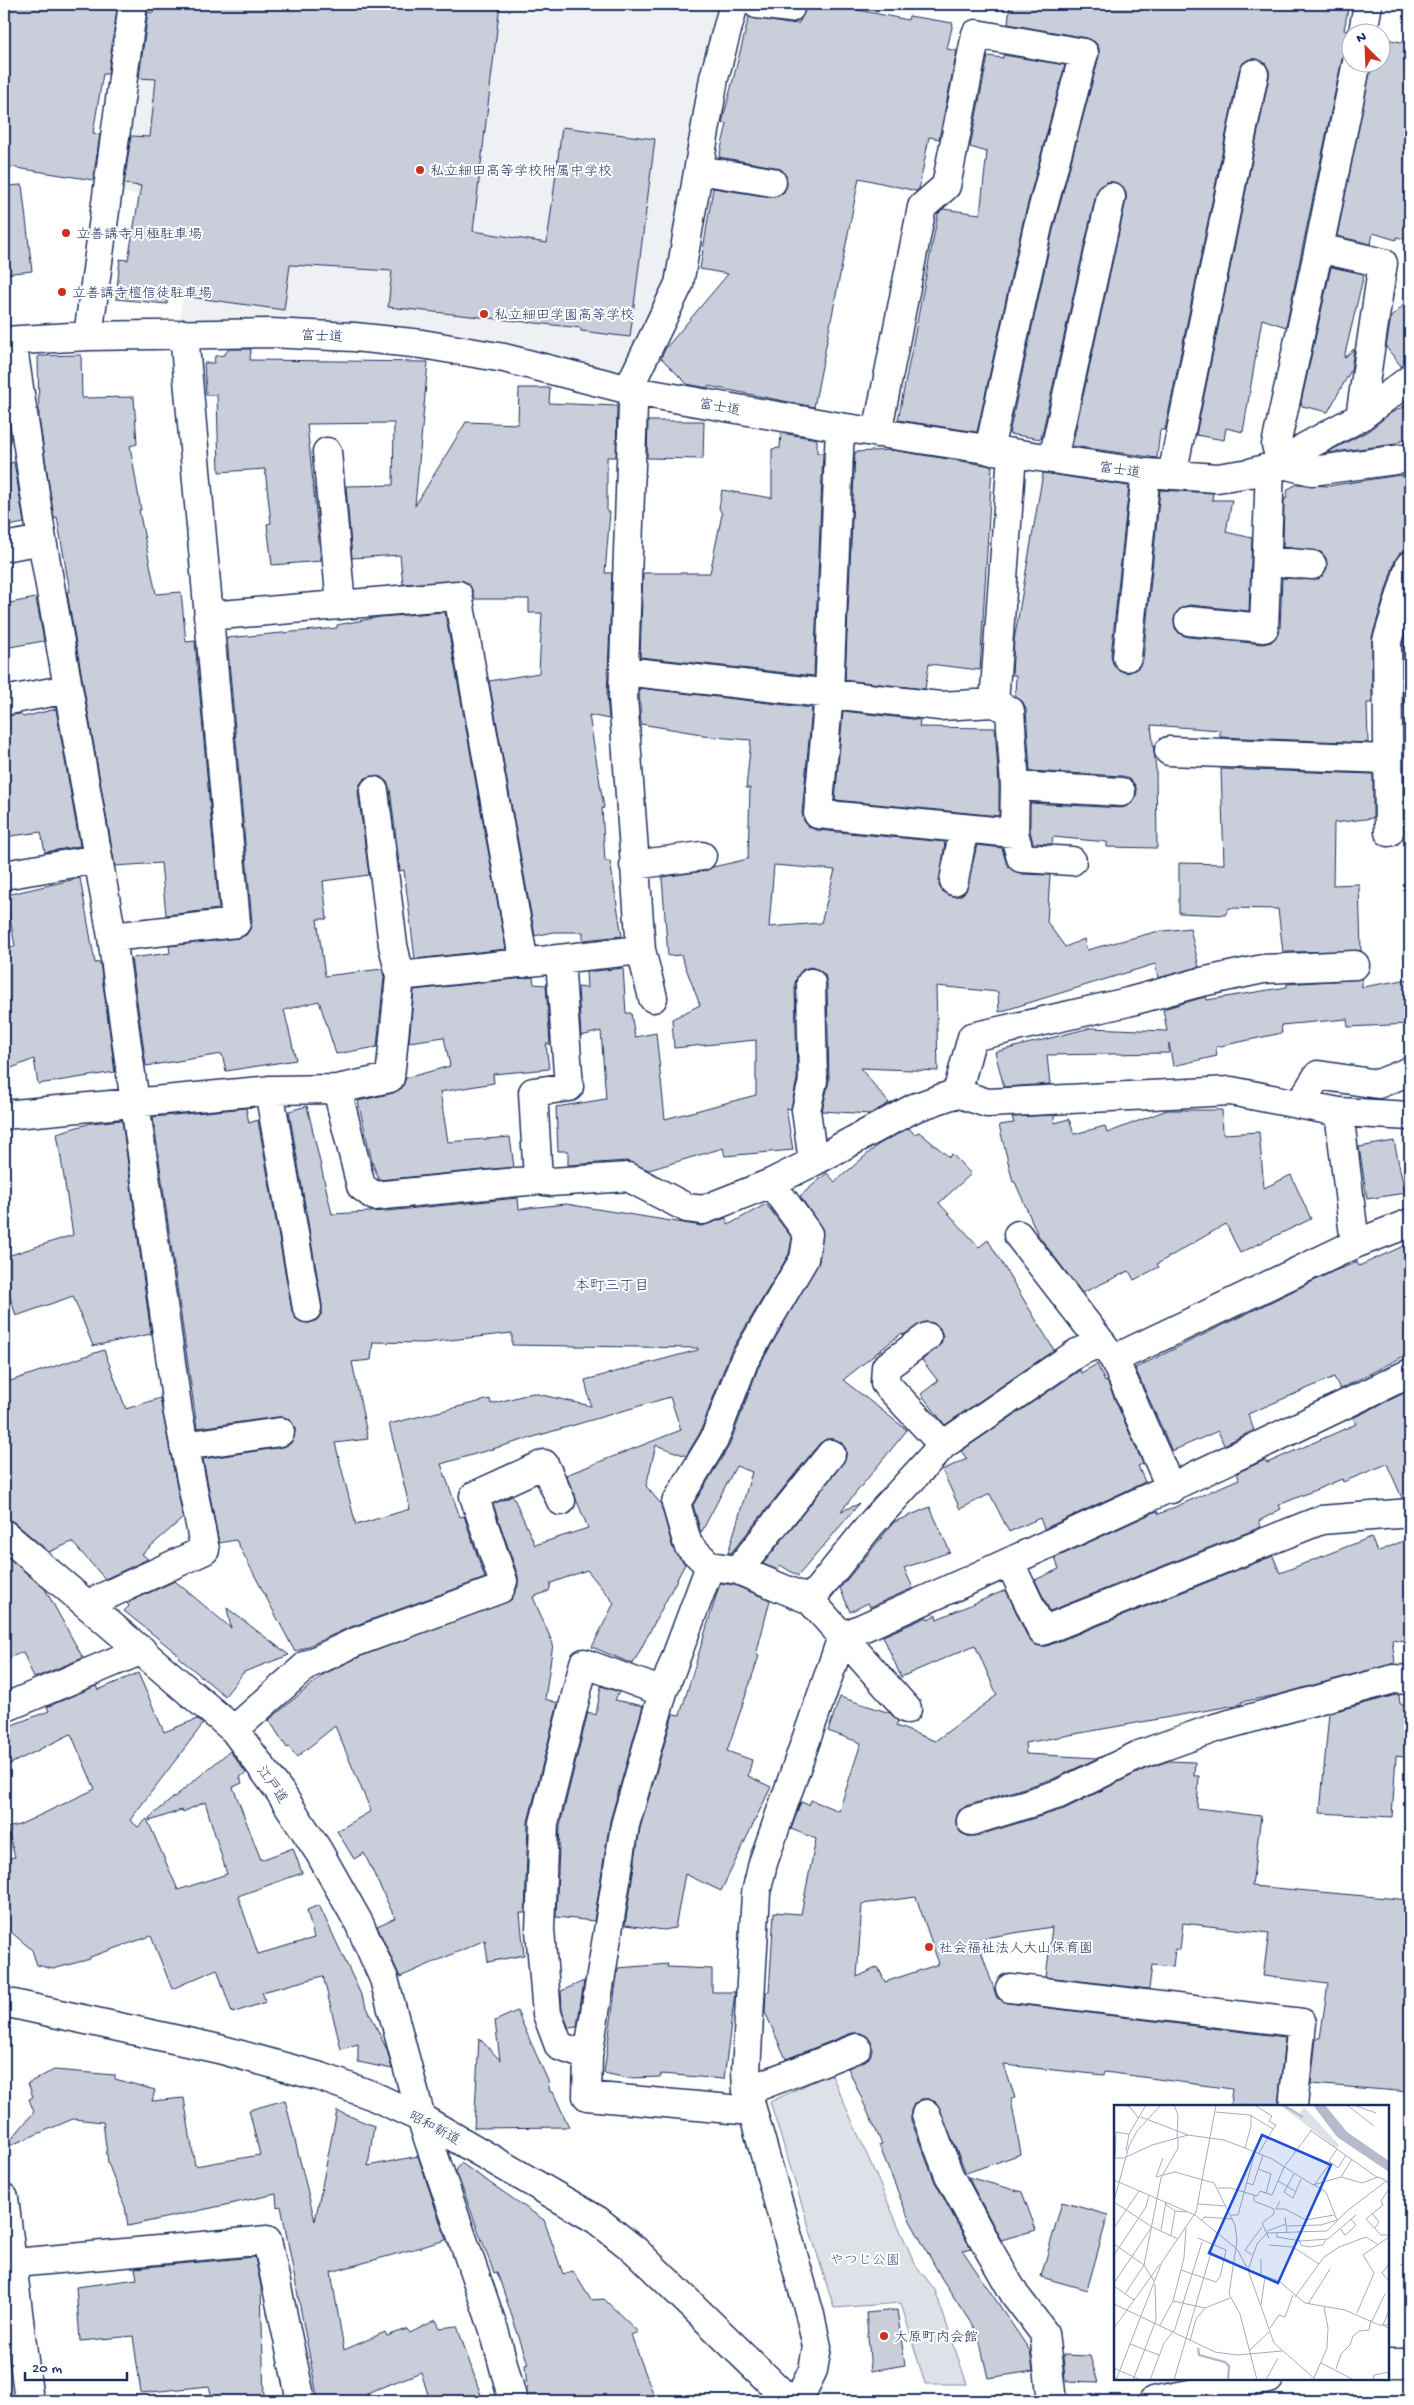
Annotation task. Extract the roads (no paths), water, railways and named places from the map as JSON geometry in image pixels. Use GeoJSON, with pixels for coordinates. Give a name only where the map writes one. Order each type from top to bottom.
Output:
{"type":"FeatureCollection","features":[{"type":"Feature","properties":{"kind":"street"},"geometry":{"type":"LineString","coordinates":[[88,336],[133,4]]}},
{"type":"Feature","properties":{"kind":"street"},"geometry":{"type":"LineString","coordinates":[[653,998],[641,950],[623,697],[634,377],[679,284],[714,78],[734,4]]}},
{"type":"Feature","properties":{"kind":"street"},"geometry":{"type":"LineString","coordinates":[[758,4],[790,8]]}},
{"type":"Feature","properties":{"kind":"street"},"geometry":{"type":"LineString","coordinates":[[1364,22],[1368,4]]}},
{"type":"Feature","properties":{"kind":"street"},"geometry":{"type":"LineString","coordinates":[[876,433],[922,207],[946,186],[976,34],[1084,53],[1038,226],[1000,452],[994,702]]}},
{"type":"Feature","properties":{"kind":"street"},"geometry":{"type":"LineString","coordinates":[[1189,621],[1264,628],[1276,445],[1320,248],[1354,72]]}},
{"type":"Feature","properties":{"kind":"street"},"geometry":{"type":"LineString","coordinates":[[1127,657],[1159,474],[1254,74]]}},
{"type":"Feature","properties":{"kind":"street"},"geometry":{"type":"LineString","coordinates":[[699,170],[772,182]]}},
{"type":"Feature","properties":{"kind":"street"},"geometry":{"type":"LineString","coordinates":[[1053,459],[1111,197]]}},
{"type":"Feature","properties":{"kind":"street"},"geometry":{"type":"LineString","coordinates":[[1320,248],[1383,263],[1360,417]]}},
{"type":"Feature","properties":{"kind":"street","name":"富士道"},"geometry":{"type":"LineString","coordinates":[[8,341],[88,336],[184,334],[270,333],[354,336],[422,344],[504,358],[634,391],[876,433],[1159,474],[1217,478],[1276,466],[1305,447],[1360,417],[1410,379]]}},
{"type":"Feature","properties":{"kind":"street"},"geometry":{"type":"LineString","coordinates":[[112,938],[236,923],[184,334]]}},
{"type":"Feature","properties":{"kind":"street"},"geometry":{"type":"LineString","coordinates":[[8,341],[112,938],[184,1446],[205,1550],[88,1604]]}},
{"type":"Feature","properties":{"kind":"street"},"geometry":{"type":"LineString","coordinates":[[840,427],[829,694],[818,814],[1014,833]]}},
{"type":"Feature","properties":{"kind":"street"},"geometry":{"type":"LineString","coordinates":[[328,452],[341,605]]}},
{"type":"Feature","properties":{"kind":"street"},"geometry":{"type":"LineString","coordinates":[[1276,466],[1312,471],[1410,458]]}},
{"type":"Feature","properties":{"kind":"street"},"geometry":{"type":"LineString","coordinates":[[4,547],[42,540]]}},
{"type":"Feature","properties":{"kind":"street"},"geometry":{"type":"LineString","coordinates":[[1267,561],[1312,565]]}},
{"type":"Feature","properties":{"kind":"street"},"geometry":{"type":"LineString","coordinates":[[1389,832],[1387,642],[1410,565]]}},
{"type":"Feature","properties":{"kind":"street"},"geometry":{"type":"LineString","coordinates":[[208,616],[458,595],[524,963]]}},
{"type":"Feature","properties":{"kind":"street"},"geometry":{"type":"LineString","coordinates":[[624,672],[940,706],[994,702],[1010,711],[1015,786],[1014,833],[1021,858],[1072,861]]}},
{"type":"Feature","properties":{"kind":"street"},"geometry":{"type":"LineString","coordinates":[[4,700],[68,689]]}},
{"type":"Feature","properties":{"kind":"street"},"geometry":{"type":"LineString","coordinates":[[1169,751],[1388,759]]}},
{"type":"Feature","properties":{"kind":"street"},"geometry":{"type":"LineString","coordinates":[[1015,786],[1121,792]]}},
{"type":"Feature","properties":{"kind":"street"},"geometry":{"type":"LineString","coordinates":[[4,1115],[134,1101],[269,1090],[337,1090],[390,1078],[400,976],[393,945],[374,791]]}},
{"type":"Feature","properties":{"kind":"street"},"geometry":{"type":"LineString","coordinates":[[954,881],[964,828]]}},
{"type":"Feature","properties":{"kind":"street"},"geometry":{"type":"LineString","coordinates":[[634,865],[702,856]]}},
{"type":"Feature","properties":{"kind":"street"},"geometry":{"type":"LineString","coordinates":[[4,875],[98,859]]}},
{"type":"Feature","properties":{"kind":"street"},"geometry":{"type":"LineString","coordinates":[[400,976],[641,950]]}},
{"type":"Feature","properties":{"kind":"street"},"geometry":{"type":"LineString","coordinates":[[538,1180],[533,1092],[569,1087],[560,960]]}},
{"type":"Feature","properties":{"kind":"street"},"geometry":{"type":"LineString","coordinates":[[957,1093],[972,1037],[1128,1002],[1197,983],[1263,970],[1355,965]]}},
{"type":"Feature","properties":{"kind":"street"},"geometry":{"type":"LineString","coordinates":[[811,982],[813,1081],[806,1110],[813,1162]]}},
{"type":"Feature","properties":{"kind":"street"},"geometry":{"type":"LineString","coordinates":[[1300,1104],[1318,1075],[1378,1084],[1410,1071]]}},
{"type":"Feature","properties":{"kind":"street"},"geometry":{"type":"LineString","coordinates":[[269,1090],[308,1308]]}},
{"type":"Feature","properties":{"kind":"street"},"geometry":{"type":"LineString","coordinates":[[337,1090],[361,1186],[374,1196],[538,1180],[551,1182],[628,1177],[687,1208],[703,1210],[771,1183],[914,1108],[957,1093],[987,1103],[1231,1091],[1339,1112],[1410,1116]]}},
{"type":"Feature","properties":{"kind":"street"},"geometry":{"type":"LineString","coordinates":[[1339,1112],[1355,1244]]}},
{"type":"Feature","properties":{"kind":"street"},"geometry":{"type":"LineString","coordinates":[[771,1183],[808,1234],[804,1259],[744,1361],[714,1440],[676,1503],[688,1545],[710,1566],[738,1570],[810,1600],[907,1709]]}},
{"type":"Feature","properties":{"kind":"street"},"geometry":{"type":"LineString","coordinates":[[810,1600],[871,1524],[943,1445],[1077,1353],[1108,1350],[1355,1244],[1410,1223]]}},
{"type":"Feature","properties":{"kind":"street"},"geometry":{"type":"LineString","coordinates":[[1018,1235],[1108,1350],[1171,1489]]}},
{"type":"Feature","properties":{"kind":"street"},"geometry":{"type":"LineString","coordinates":[[927,1337],[886,1366],[886,1383],[943,1445]]}},
{"type":"Feature","properties":{"kind":"street"},"geometry":{"type":"LineString","coordinates":[[798,2401],[813,2370],[817,2347],[810,2315],[750,2101],[746,2071],[758,1886],[763,1863],[842,1637],[1171,1489],[1410,1373]]}},
{"type":"Feature","properties":{"kind":"street"},"geometry":{"type":"LineString","coordinates":[[184,1446],[280,1432]]}},
{"type":"Feature","properties":{"kind":"street"},"geometry":{"type":"LineString","coordinates":[[738,1570],[831,1454]]}},
{"type":"Feature","properties":{"kind":"street"},"geometry":{"type":"LineString","coordinates":[[234,1730],[307,1665],[353,1644],[500,1589],[503,1581],[474,1496],[544,1464],[561,1501]]}},
{"type":"Feature","properties":{"kind":"street"},"geometry":{"type":"LineString","coordinates":[[1010,1563],[1042,1631],[1321,1520],[1410,1513]]}},
{"type":"Feature","properties":{"kind":"street","name":"江戸道"},"geometry":{"type":"LineString","coordinates":[[4,1534],[234,1730],[285,1800],[319,1852],[359,1923],[384,1979],[421,2118],[494,2330],[513,2401]]}},
{"type":"Feature","properties":{"kind":"street"},"geometry":{"type":"LineString","coordinates":[[710,1566],[663,1692],[625,1825],[588,2056],[587,2096],[750,2101],[857,2048]]}},
{"type":"Feature","properties":{"kind":"street"},"geometry":{"type":"LineString","coordinates":[[4,1708],[142,1650]]}},
{"type":"Feature","properties":{"kind":"street"},"geometry":{"type":"LineString","coordinates":[[588,2056],[559,2046],[546,2014],[540,1930],[544,1823],[584,1663],[663,1692]]}},
{"type":"Feature","properties":{"kind":"street"},"geometry":{"type":"LineString","coordinates":[[971,1821],[1059,1794],[1140,1755],[1215,1728],[1394,1679],[1410,1680]]}},
{"type":"Feature","properties":{"kind":"street"},"geometry":{"type":"LineString","coordinates":[[1010,1988],[1302,2023],[1292,2105]]}},
{"type":"Feature","properties":{"kind":"street","name":"昭和新道"},"geometry":{"type":"LineString","coordinates":[[4,2002],[219,2049],[321,2077],[370,2095],[421,2118],[597,2220],[636,2251],[790,2401]]}},
{"type":"Feature","properties":{"kind":"street"},"geometry":{"type":"LineString","coordinates":[[926,2114],[949,2176],[1015,2295],[1044,2333],[1052,2401]]}},
{"type":"Feature","properties":{"kind":"street"},"geometry":{"type":"LineString","coordinates":[[4,2198],[8,2263],[29,2401]]}},
{"type":"Feature","properties":{"kind":"street"},"geometry":{"type":"LineString","coordinates":[[8,2263],[267,2240],[301,2401]]}},
{"type":"Feature","properties":{"kind":"street"},"geometry":{"type":"LineString","coordinates":[[1389,2363],[1410,2364]]}},
{"type":"Feature","properties":{"kind":"street"},"geometry":{"type":"LineString","coordinates":[[1153,2401],[1264,2380]]}},
{"type":"Feature","properties":{"kind":"place","name":"私立細田高等学校附属中学校"},"geometry":{"type":"Point","coordinates":[420,170]}},
{"type":"Feature","properties":{"kind":"place","name":"立善講寺月極駐車場"},"geometry":{"type":"Point","coordinates":[66,233]}},
{"type":"Feature","properties":{"kind":"place","name":"立善講寺檀信徒駐車場"},"geometry":{"type":"Point","coordinates":[62,292]}},
{"type":"Feature","properties":{"kind":"place","name":"私立細田学園高等学校"},"geometry":{"type":"Point","coordinates":[484,314]}},
{"type":"Feature","properties":{"kind":"place","name":"社会福祉法人大山保育園"},"geometry":{"type":"Point","coordinates":[929,1947]}},
{"type":"Feature","properties":{"kind":"place","name":"大原町内会館"},"geometry":{"type":"Point","coordinates":[884,2336]}},
{"type":"Feature","properties":{"kind":"district","name":"本町三丁目"},"geometry":{"type":"Point","coordinates":[612,1285]}},
{"type":"Feature","properties":{"kind":"park label","name":"やつじ公園"},"geometry":{"type":"Point","coordinates":[865,2259]}}]}
